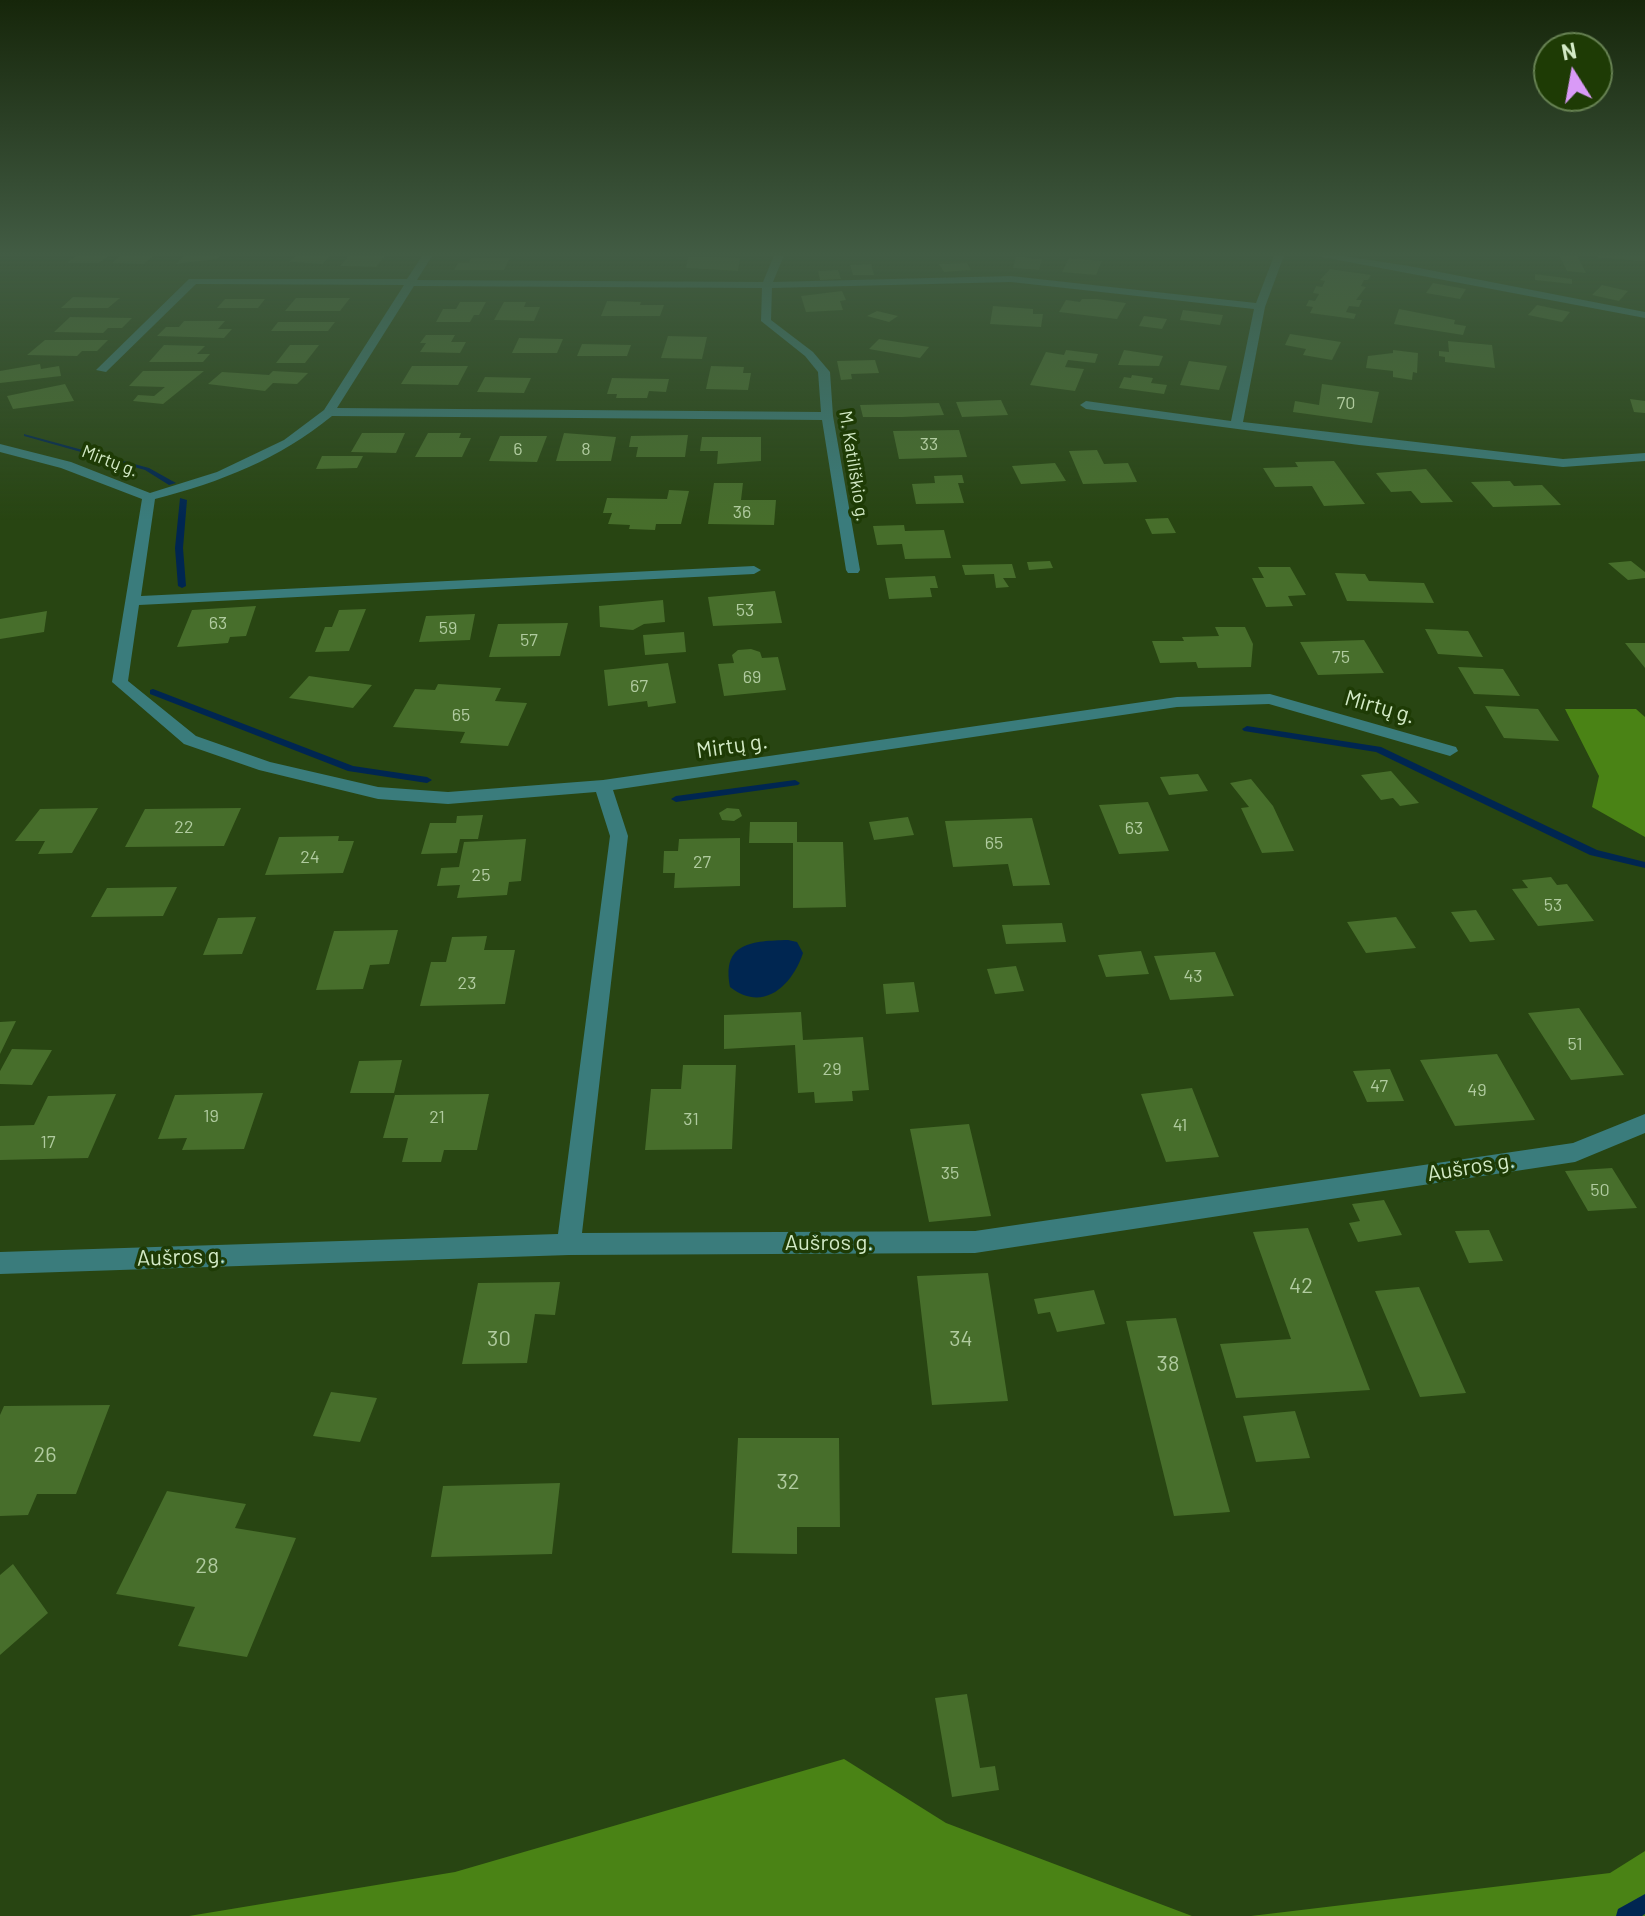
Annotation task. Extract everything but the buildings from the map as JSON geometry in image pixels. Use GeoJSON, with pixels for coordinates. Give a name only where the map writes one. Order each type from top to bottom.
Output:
{"type":"FeatureCollection","features":[{"type":"Feature","properties":{"kind":"street"},"geometry":{"type":"LineString","coordinates":[[102,370],[130,342]]}},
{"type":"Feature","properties":{"kind":"street"},"geometry":{"type":"LineString","coordinates":[[149,497],[206,483],[280,450],[329,412],[372,342]]}},
{"type":"Feature","properties":{"kind":"street","name":"M. Katiliškio g."},"geometry":{"type":"LineString","coordinates":[[794,342],[824,372],[827,416],[853,570]]}},
{"type":"Feature","properties":{"kind":"street"},"geometry":{"type":"LineString","coordinates":[[1237,423],[1253,342]]}},
{"type":"Feature","properties":{"kind":"street"},"geometry":{"type":"LineString","coordinates":[[1086,405],[1359,441],[1563,463],[1645,457]]}},
{"type":"Feature","properties":{"kind":"street"},"geometry":{"type":"LineString","coordinates":[[329,412],[827,416]]}},
{"type":"Feature","properties":{"kind":"street","name":"Mirtų g."},"geometry":{"type":"LineString","coordinates":[[0,448],[66,465],[149,497],[147,538],[123,640],[120,682],[190,740],[265,766],[378,793],[448,798],[603,786],[1177,702],[1270,699],[1450,751]]}},
{"type":"Feature","properties":{"kind":"street"},"geometry":{"type":"LineString","coordinates":[[133,601],[754,570]]}},
{"type":"Feature","properties":{"kind":"street"},"geometry":{"type":"LineString","coordinates":[[569,1244],[619,836],[603,786]]}},
{"type":"Feature","properties":{"kind":"street","name":"Aušros g."},"geometry":{"type":"LineString","coordinates":[[0,1263],[569,1244],[975,1242],[1575,1152],[1645,1123]]}},
{"type":"Feature","properties":{"kind":"green space"},"geometry":{"type":"Polygon","coordinates":[[[1565,709],[1636,709],[1645,717],[1645,837],[1592,807],[1599,776],[1565,709]]]}},
{"type":"Feature","properties":{"kind":"green space"},"geometry":{"type":"Polygon","coordinates":[[[844,1759],[946,1823],[1192,1916],[189,1916],[455,1872],[844,1759]]]}},
{"type":"Feature","properties":{"kind":"green space"},"geometry":{"type":"Polygon","coordinates":[[[1645,1851],[1645,1916],[1251,1916],[1610,1873],[1645,1851]]]}},
{"type":"Feature","properties":{"kind":"water"},"geometry":{"type":"Polygon","coordinates":[[[763,941],[797,942],[803,953],[784,985],[765,996],[754,997],[730,987],[730,961],[742,947],[763,941]]]}},
{"type":"Feature","properties":{"kind":"waterway"},"geometry":{"type":"LineString","coordinates":[[26,435],[147,469],[172,483]]}},
{"type":"Feature","properties":{"kind":"waterway"},"geometry":{"type":"LineString","coordinates":[[182,586],[179,548],[183,500]]}},
{"type":"Feature","properties":{"kind":"waterway"},"geometry":{"type":"LineString","coordinates":[[153,692],[351,769],[427,780]]}},
{"type":"Feature","properties":{"kind":"waterway"},"geometry":{"type":"LineString","coordinates":[[1247,729],[1378,749],[1594,853],[1645,865]]}},
{"type":"Feature","properties":{"kind":"waterway"},"geometry":{"type":"LineString","coordinates":[[676,799],[795,783]]}},
{"type":"Feature","properties":{"kind":"waterway"},"geometry":{"type":"LineString","coordinates":[[1625,1916],[1645,1903]]}}]}
